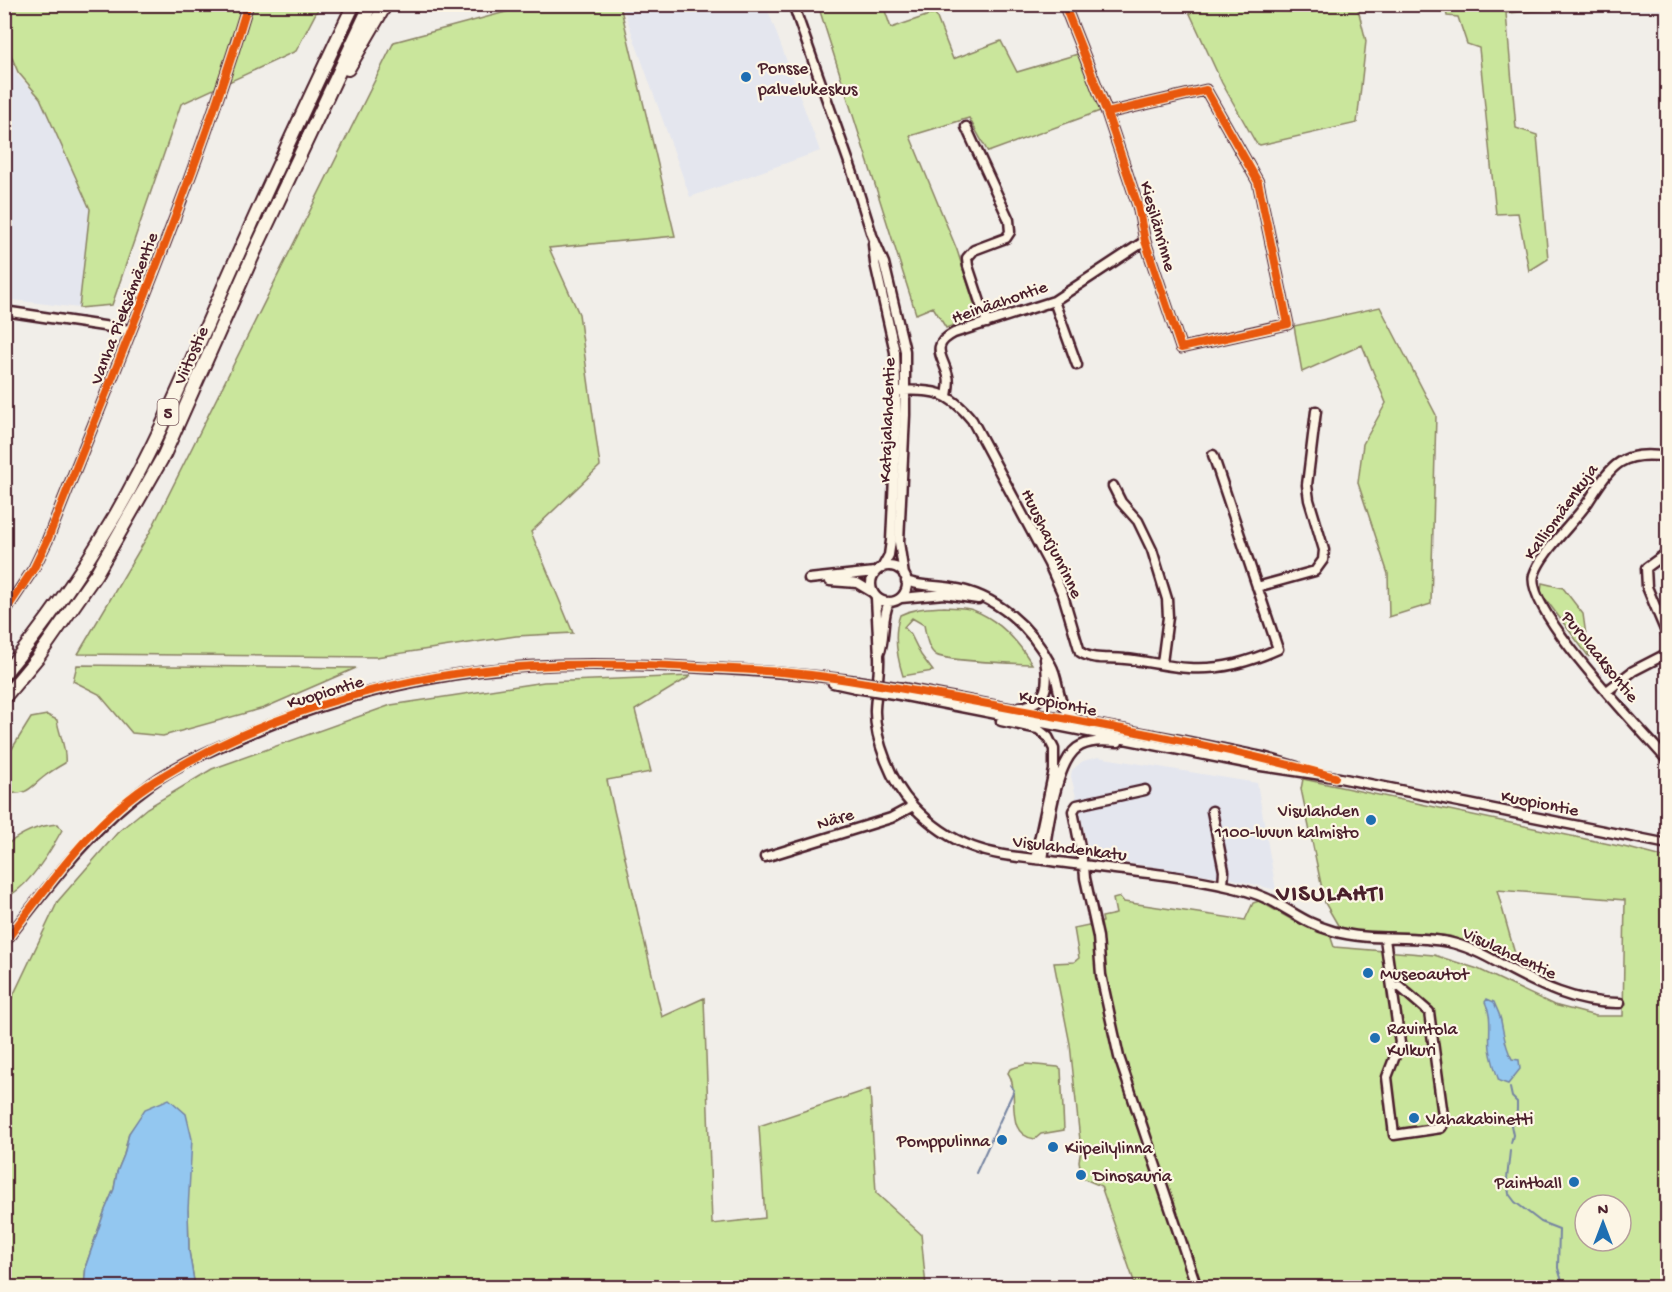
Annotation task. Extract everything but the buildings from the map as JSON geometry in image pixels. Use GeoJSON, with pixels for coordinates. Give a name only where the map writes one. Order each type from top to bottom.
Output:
{"type":"FeatureCollection","features":[{"type":"Feature","properties":{"kind":"highway","name":"Viitostie"},"geometry":{"type":"LineString","coordinates":[[4,674],[40,628],[95,550],[147,456],[354,4]]}},
{"type":"Feature","properties":{"kind":"highway","name":"Viitostie"},"geometry":{"type":"LineString","coordinates":[[4,698],[38,657],[96,574],[155,473],[371,4]]}},
{"type":"Feature","properties":{"kind":"highway"},"geometry":{"type":"LineString","coordinates":[[308,137],[386,4]]}},
{"type":"Feature","properties":{"kind":"street","name":"Vanha Pieksämäentie"},"geometry":{"type":"LineString","coordinates":[[4,613],[34,568],[46,544],[224,84],[248,4]]}},
{"type":"Feature","properties":{"kind":"street","name":"Katajalahdentie"},"geometry":{"type":"LineString","coordinates":[[793,4],[872,235],[885,263],[905,351],[891,541],[889,555],[879,570]]}},
{"type":"Feature","properties":{"kind":"street","name":"Kiesilänrinne"},"geometry":{"type":"LineString","coordinates":[[1064,4],[1107,113],[1138,206],[1145,241],[1181,348],[1288,324],[1258,182],[1206,90],[1107,113]]}},
{"type":"Feature","properties":{"kind":"street"},"geometry":{"type":"LineString","coordinates":[[966,127],[1009,220],[1010,232],[1006,238],[974,250],[967,258],[987,323]]}},
{"type":"Feature","properties":{"kind":"street","name":"Heinäahontie"},"geometry":{"type":"LineString","coordinates":[[947,396],[949,377],[940,356],[939,347],[944,338],[1054,301],[1145,241]]}},
{"type":"Feature","properties":{"kind":"street"},"geometry":{"type":"LineString","coordinates":[[1054,301],[1077,365]]}},
{"type":"Feature","properties":{"kind":"street"},"geometry":{"type":"LineString","coordinates":[[4,311],[130,330]]}},
{"type":"Feature","properties":{"kind":"street"},"geometry":{"type":"LineString","coordinates":[[902,391],[947,396]]}},
{"type":"Feature","properties":{"kind":"street","name":"Katajalahdentie"},"geometry":{"type":"LineString","coordinates":[[902,391],[899,542],[905,578]]}},
{"type":"Feature","properties":{"kind":"street","name":"Huusharjunrinne"},"geometry":{"type":"LineString","coordinates":[[947,396],[972,420],[1049,564],[1063,595],[1080,652],[1090,657],[1121,658],[1188,668],[1219,668],[1250,661],[1278,649],[1213,454]]}},
{"type":"Feature","properties":{"kind":"street"},"geometry":{"type":"LineString","coordinates":[[1257,588],[1315,571],[1323,560],[1324,550],[1309,500],[1307,485],[1316,411]]}},
{"type":"Feature","properties":{"kind":"street","name":"Kalliomäenkuja"},"geometry":{"type":"LineString","coordinates":[[1537,596],[1533,579],[1541,560],[1581,512],[1607,474],[1620,461],[1634,456],[1668,457]]}},
{"type":"Feature","properties":{"kind":"street"},"geometry":{"type":"LineString","coordinates":[[1113,486],[1121,502],[1138,521],[1152,550],[1167,599],[1168,617],[1162,663]]}},
{"type":"Feature","properties":{"kind":"street"},"geometry":{"type":"LineString","coordinates":[[1668,552],[1646,568],[1647,587],[1668,637]]}},
{"type":"Feature","properties":{"kind":"street"},"geometry":{"type":"LineString","coordinates":[[993,603],[944,594],[901,598],[889,602],[857,583],[809,579],[879,570],[890,566],[898,569],[905,578],[916,585],[950,587],[968,591],[993,603],[1019,622],[1035,640],[1051,665],[1061,702],[1067,712],[1075,717],[1105,726]]}},
{"type":"Feature","properties":{"kind":"street"},"geometry":{"type":"LineString","coordinates":[[874,595],[872,578],[879,570]]}},
{"type":"Feature","properties":{"kind":"street"},"geometry":{"type":"LineString","coordinates":[[901,598],[905,593],[905,578]]}},
{"type":"Feature","properties":{"kind":"street","name":"Visulahdenkatu"},"geometry":{"type":"LineString","coordinates":[[874,595],[879,655],[875,712],[878,735],[900,790],[913,806],[932,823],[954,838],[973,847],[1005,856],[1222,885],[1254,892],[1282,906],[1298,918],[1324,929],[1357,937],[1385,939]]}},
{"type":"Feature","properties":{"kind":"street","name":"Purolaaksontie"},"geometry":{"type":"LineString","coordinates":[[1537,596],[1554,628],[1668,761]]}},
{"type":"Feature","properties":{"kind":"street","name":"Visulahdenkatu"},"geometry":{"type":"LineString","coordinates":[[879,655],[883,646],[885,610],[889,602]]}},
{"type":"Feature","properties":{"kind":"street"},"geometry":{"type":"LineString","coordinates":[[1607,691],[1633,671],[1668,653]]}},
{"type":"Feature","properties":{"kind":"street"},"geometry":{"type":"LineString","coordinates":[[966,704],[1018,707],[1034,704],[1044,694],[1046,688],[1044,655]]}},
{"type":"Feature","properties":{"kind":"street","name":"Kuopiontie"},"geometry":{"type":"LineString","coordinates":[[4,943],[57,874],[111,816],[154,782],[214,749],[275,722],[352,696],[434,677],[496,669],[558,665],[639,665],[773,672],[1105,726],[1263,757],[1335,777]]}},
{"type":"Feature","properties":{"kind":"street"},"geometry":{"type":"LineString","coordinates":[[966,704],[1002,722],[1038,729],[1052,742],[1055,755],[1054,770],[1039,860]]}},
{"type":"Feature","properties":{"kind":"street","name":"Kuopiontie"},"geometry":{"type":"LineString","coordinates":[[966,704],[1262,766],[1335,777],[1668,844]]}},
{"type":"Feature","properties":{"kind":"street"},"geometry":{"type":"LineString","coordinates":[[1039,860],[1060,772],[1067,758],[1077,748],[1097,741],[1169,747]]}},
{"type":"Feature","properties":{"kind":"street"},"geometry":{"type":"LineString","coordinates":[[1145,790],[1077,805],[1074,811],[1085,878],[1097,930],[1106,1005],[1119,1058],[1197,1287]]}},
{"type":"Feature","properties":{"kind":"street","name":"Näre"},"geometry":{"type":"LineString","coordinates":[[765,857],[891,818],[913,806]]}},
{"type":"Feature","properties":{"kind":"street"},"geometry":{"type":"LineString","coordinates":[[1212,811],[1224,871],[1222,885]]}},
{"type":"Feature","properties":{"kind":"street"},"geometry":{"type":"LineString","coordinates":[[1385,939],[1400,1043],[1387,1077],[1394,1135],[1441,1128],[1444,1123],[1429,1012],[1399,986],[1393,987]]}},
{"type":"Feature","properties":{"kind":"street","name":"Visulahdentie"},"geometry":{"type":"LineString","coordinates":[[1385,939],[1451,942],[1489,957],[1560,993],[1598,1003],[1620,1003]]}},
{"type":"Feature","properties":{"kind":"shaded area"},"geometry":{"type":"Polygon","coordinates":[[[622,5],[766,5],[820,151],[690,197],[622,5]]]}},
{"type":"Feature","properties":{"kind":"shaded area"},"geometry":{"type":"Polygon","coordinates":[[[4,45],[17,75],[40,98],[90,209],[79,308],[5,299],[4,45]]]}},
{"type":"Feature","properties":{"kind":"shaded area"},"geometry":{"type":"Polygon","coordinates":[[[1098,757],[1257,783],[1276,890],[1233,879],[1095,858],[1089,851],[1071,776],[1072,770],[1083,761],[1098,757]]]}},
{"type":"Feature","properties":{"kind":"green space"},"geometry":{"type":"Polygon","coordinates":[[[536,4],[620,5],[675,236],[549,248],[579,314],[600,466],[531,532],[573,633],[516,636],[376,657],[78,654],[150,532],[394,42],[536,4]]]}},
{"type":"Feature","properties":{"kind":"green space"},"geometry":{"type":"Polygon","coordinates":[[[4,5],[320,5],[296,51],[181,104],[112,305],[79,308],[90,209],[40,98],[18,72],[5,41],[4,5]]]}},
{"type":"Feature","properties":{"kind":"green space"},"geometry":{"type":"Polygon","coordinates":[[[818,5],[883,5],[891,28],[935,13],[953,59],[1001,41],[1017,72],[1088,51],[1111,107],[988,152],[969,118],[910,136],[957,250],[978,316],[946,328],[933,307],[916,314],[818,5]]]}},
{"type":"Feature","properties":{"kind":"green space"},"geometry":{"type":"Polygon","coordinates":[[[1186,5],[1357,5],[1366,41],[1357,123],[1260,145],[1256,143],[1222,83],[1186,5]]]}},
{"type":"Feature","properties":{"kind":"green space"},"geometry":{"type":"Polygon","coordinates":[[[1445,5],[1634,5],[1506,13],[1516,128],[1537,135],[1548,259],[1529,271],[1518,213],[1496,214],[1479,48],[1467,44],[1458,17],[1447,16],[1445,5]]]}},
{"type":"Feature","properties":{"kind":"green space"},"geometry":{"type":"Polygon","coordinates":[[[1380,307],[1436,415],[1431,604],[1389,617],[1388,574],[1358,483],[1363,444],[1386,403],[1362,345],[1302,372],[1294,326],[1380,307]]]}},
{"type":"Feature","properties":{"kind":"green space"},"geometry":{"type":"Polygon","coordinates":[[[1542,583],[1563,588],[1583,614],[1589,657],[1541,593],[1542,583]]]}},
{"type":"Feature","properties":{"kind":"green space"},"geometry":{"type":"Polygon","coordinates":[[[927,608],[970,609],[991,619],[1014,639],[1032,664],[967,661],[936,655],[929,645],[924,625],[912,618],[904,627],[933,671],[903,676],[897,646],[900,615],[927,608]]]}},
{"type":"Feature","properties":{"kind":"green space"},"geometry":{"type":"Polygon","coordinates":[[[77,665],[356,668],[264,708],[163,736],[132,733],[99,694],[73,681],[77,665]]]}},
{"type":"Feature","properties":{"kind":"green space"},"geometry":{"type":"Polygon","coordinates":[[[691,676],[635,710],[651,772],[607,780],[662,1017],[704,998],[712,1224],[765,1218],[759,1126],[870,1089],[876,1193],[921,1234],[926,1287],[195,1287],[189,1251],[188,1210],[137,1122],[129,1133],[114,1189],[86,1265],[84,1287],[28,1287],[5,1283],[4,1127],[12,1126],[5,1124],[5,1006],[11,1000],[58,901],[118,832],[147,808],[212,769],[391,705],[544,682],[691,676]]]}},
{"type":"Feature","properties":{"kind":"green space"},"geometry":{"type":"Polygon","coordinates":[[[47,715],[57,720],[65,752],[65,763],[28,790],[20,793],[7,793],[5,790],[5,760],[31,718],[47,715]]]}},
{"type":"Feature","properties":{"kind":"green space","name":"VISULAHTI"},"geometry":{"type":"Polygon","coordinates":[[[1303,779],[1667,858],[1667,1287],[1136,1287],[1101,1186],[1082,1178],[1070,1044],[1054,963],[1074,962],[1079,958],[1074,928],[1103,922],[1102,917],[1116,914],[1113,899],[1120,897],[1124,902],[1245,920],[1253,903],[1259,901],[1296,922],[1330,935],[1334,947],[1434,955],[1478,969],[1554,1005],[1596,1016],[1623,1016],[1625,900],[1497,890],[1515,954],[1490,953],[1450,936],[1358,931],[1339,927],[1325,903],[1301,789],[1303,779]]]}},
{"type":"Feature","properties":{"kind":"green space"},"geometry":{"type":"Polygon","coordinates":[[[58,824],[62,830],[45,859],[22,886],[5,898],[5,846],[30,831],[58,824]]]}},
{"type":"Feature","properties":{"kind":"green space"},"geometry":{"type":"Polygon","coordinates":[[[1026,1064],[1061,1069],[1064,1130],[1041,1134],[1035,1139],[1025,1136],[1019,1130],[1015,1121],[1012,1081],[1008,1073],[1010,1069],[1026,1064]]]}},
{"type":"Feature","properties":{"kind":"water"},"geometry":{"type":"Polygon","coordinates":[[[1487,999],[1494,1002],[1499,1013],[1506,1045],[1512,1059],[1519,1060],[1520,1069],[1508,1084],[1499,1081],[1492,1058],[1489,1014],[1485,1002],[1487,999]]]}},
{"type":"Feature","properties":{"kind":"water"},"geometry":{"type":"Polygon","coordinates":[[[169,1099],[186,1114],[192,1139],[188,1210],[189,1251],[195,1287],[84,1287],[86,1265],[114,1189],[129,1133],[145,1109],[169,1099]]]}},
{"type":"Feature","properties":{"kind":"waterway"},"geometry":{"type":"LineString","coordinates":[[976,1173],[1014,1090],[1010,1085]]}},
{"type":"Feature","properties":{"kind":"waterway"},"geometry":{"type":"LineString","coordinates":[[1510,1088],[1512,1097],[1517,1102],[1516,1117],[1511,1125],[1513,1135],[1511,1143]]}},
{"type":"Feature","properties":{"kind":"waterway"},"geometry":{"type":"LineString","coordinates":[[1510,1151],[1507,1179],[1509,1194],[1515,1202],[1541,1222],[1559,1229],[1558,1268],[1564,1288]]}},
{"type":"Feature","properties":{"kind":"cycle path"},"geometry":{"type":"LineString","coordinates":[[4,613],[34,568],[47,541],[179,207],[248,4]]}},
{"type":"Feature","properties":{"kind":"cycle path"},"geometry":{"type":"LineString","coordinates":[[1064,4],[1107,113],[1138,206],[1145,241],[1181,348],[1288,324],[1258,182],[1206,90],[1107,113]]}},
{"type":"Feature","properties":{"kind":"cycle path"},"geometry":{"type":"LineString","coordinates":[[4,943],[55,876],[92,833],[133,796],[156,780],[202,754],[299,712],[402,683],[455,674],[560,665],[642,665],[803,674],[871,683],[1142,733],[1335,777]]}},
{"type":"Feature","properties":{"kind":"place","name":"Ponsse palvelukeskus"},"geometry":{"type":"Point","coordinates":[746,77]}},
{"type":"Feature","properties":{"kind":"place","name":"Visulahden 1100-luvun kalmisto"},"geometry":{"type":"Point","coordinates":[1371,820]}},
{"type":"Feature","properties":{"kind":"place","name":"Museoautot"},"geometry":{"type":"Point","coordinates":[1368,973]}},
{"type":"Feature","properties":{"kind":"place","name":"Ravintola Kulkuri"},"geometry":{"type":"Point","coordinates":[1375,1038]}},
{"type":"Feature","properties":{"kind":"place","name":"Vahakabinetti"},"geometry":{"type":"Point","coordinates":[1414,1118]}},
{"type":"Feature","properties":{"kind":"place","name":"Pomppulinna"},"geometry":{"type":"Point","coordinates":[1002,1140]}},
{"type":"Feature","properties":{"kind":"place","name":"Kiipeilylinna"},"geometry":{"type":"Point","coordinates":[1053,1147]}},
{"type":"Feature","properties":{"kind":"place","name":"Dinosauria"},"geometry":{"type":"Point","coordinates":[1081,1175]}},
{"type":"Feature","properties":{"kind":"place","name":"Paintball"},"geometry":{"type":"Point","coordinates":[1574,1182]}},
{"type":"Feature","properties":{"kind":"district","name":"VISULAHTI"},"geometry":{"type":"Point","coordinates":[1331,892]}}]}
